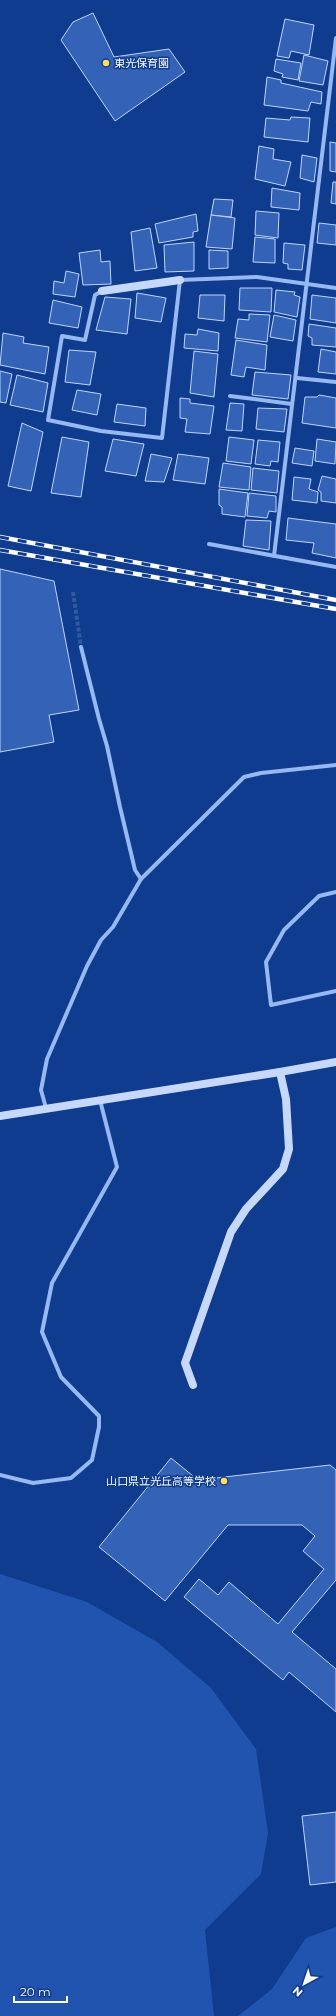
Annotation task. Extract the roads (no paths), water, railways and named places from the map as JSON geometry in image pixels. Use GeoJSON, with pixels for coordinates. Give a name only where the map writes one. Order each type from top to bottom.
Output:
{"type":"FeatureCollection","features":[{"type":"Feature","properties":{"kind":"street"},"geometry":{"type":"LineString","coordinates":[[274,556],[336,38]]}},
{"type":"Feature","properties":{"kind":"street"},"geometry":{"type":"LineString","coordinates":[[180,280],[162,438],[102,431],[48,420],[62,336],[85,340],[95,295],[102,291],[180,280],[257,277],[336,288]]}},
{"type":"Feature","properties":{"kind":"street"},"geometry":{"type":"LineString","coordinates":[[296,378],[336,382]]}},
{"type":"Feature","properties":{"kind":"street"},"geometry":{"type":"LineString","coordinates":[[230,396],[292,404]]}},
{"type":"Feature","properties":{"kind":"street"},"geometry":{"type":"LineString","coordinates":[[208,544],[336,567]]}},
{"type":"Feature","properties":{"kind":"street"},"geometry":{"type":"LineString","coordinates":[[81,647],[107,746],[135,870],[141,879]]}},
{"type":"Feature","properties":{"kind":"street"},"geometry":{"type":"LineString","coordinates":[[46,1108],[41,1090],[47,1059],[86,966],[141,879],[244,778],[261,773],[336,765]]}},
{"type":"Feature","properties":{"kind":"street"},"geometry":{"type":"LineString","coordinates":[[336,892],[318,896],[284,930],[266,962],[271,1005],[336,991]]}},
{"type":"Feature","properties":{"kind":"street"},"geometry":{"type":"LineString","coordinates":[[0,1116],[336,1062]]}},
{"type":"Feature","properties":{"kind":"street"},"geometry":{"type":"LineString","coordinates":[[193,1385],[185,1363],[231,1232],[246,1209],[283,1169],[289,1149],[286,1099],[280,1072]]}},
{"type":"Feature","properties":{"kind":"street"},"geometry":{"type":"LineString","coordinates":[[0,1475],[33,1483],[70,1478],[92,1460],[99,1427],[99,1416],[61,1377],[42,1332],[52,1283],[117,1167],[100,1100]]}},
{"type":"Feature","properties":{"kind":"tunnel"},"geometry":{"type":"LineString","coordinates":[[73,592],[81,647]]}},
{"type":"Feature","properties":{"kind":"railway"},"geometry":{"type":"LineString","coordinates":[[0,537],[336,600]]}},
{"type":"Feature","properties":{"kind":"railway"},"geometry":{"type":"LineString","coordinates":[[0,550],[336,609]]}},
{"type":"Feature","properties":{"kind":"place","name":"東光保育園"},"geometry":{"type":"Point","coordinates":[106,63]}},
{"type":"Feature","properties":{"kind":"place","name":"山口県立光丘高等学校"},"geometry":{"type":"Point","coordinates":[224,1481]}}]}
